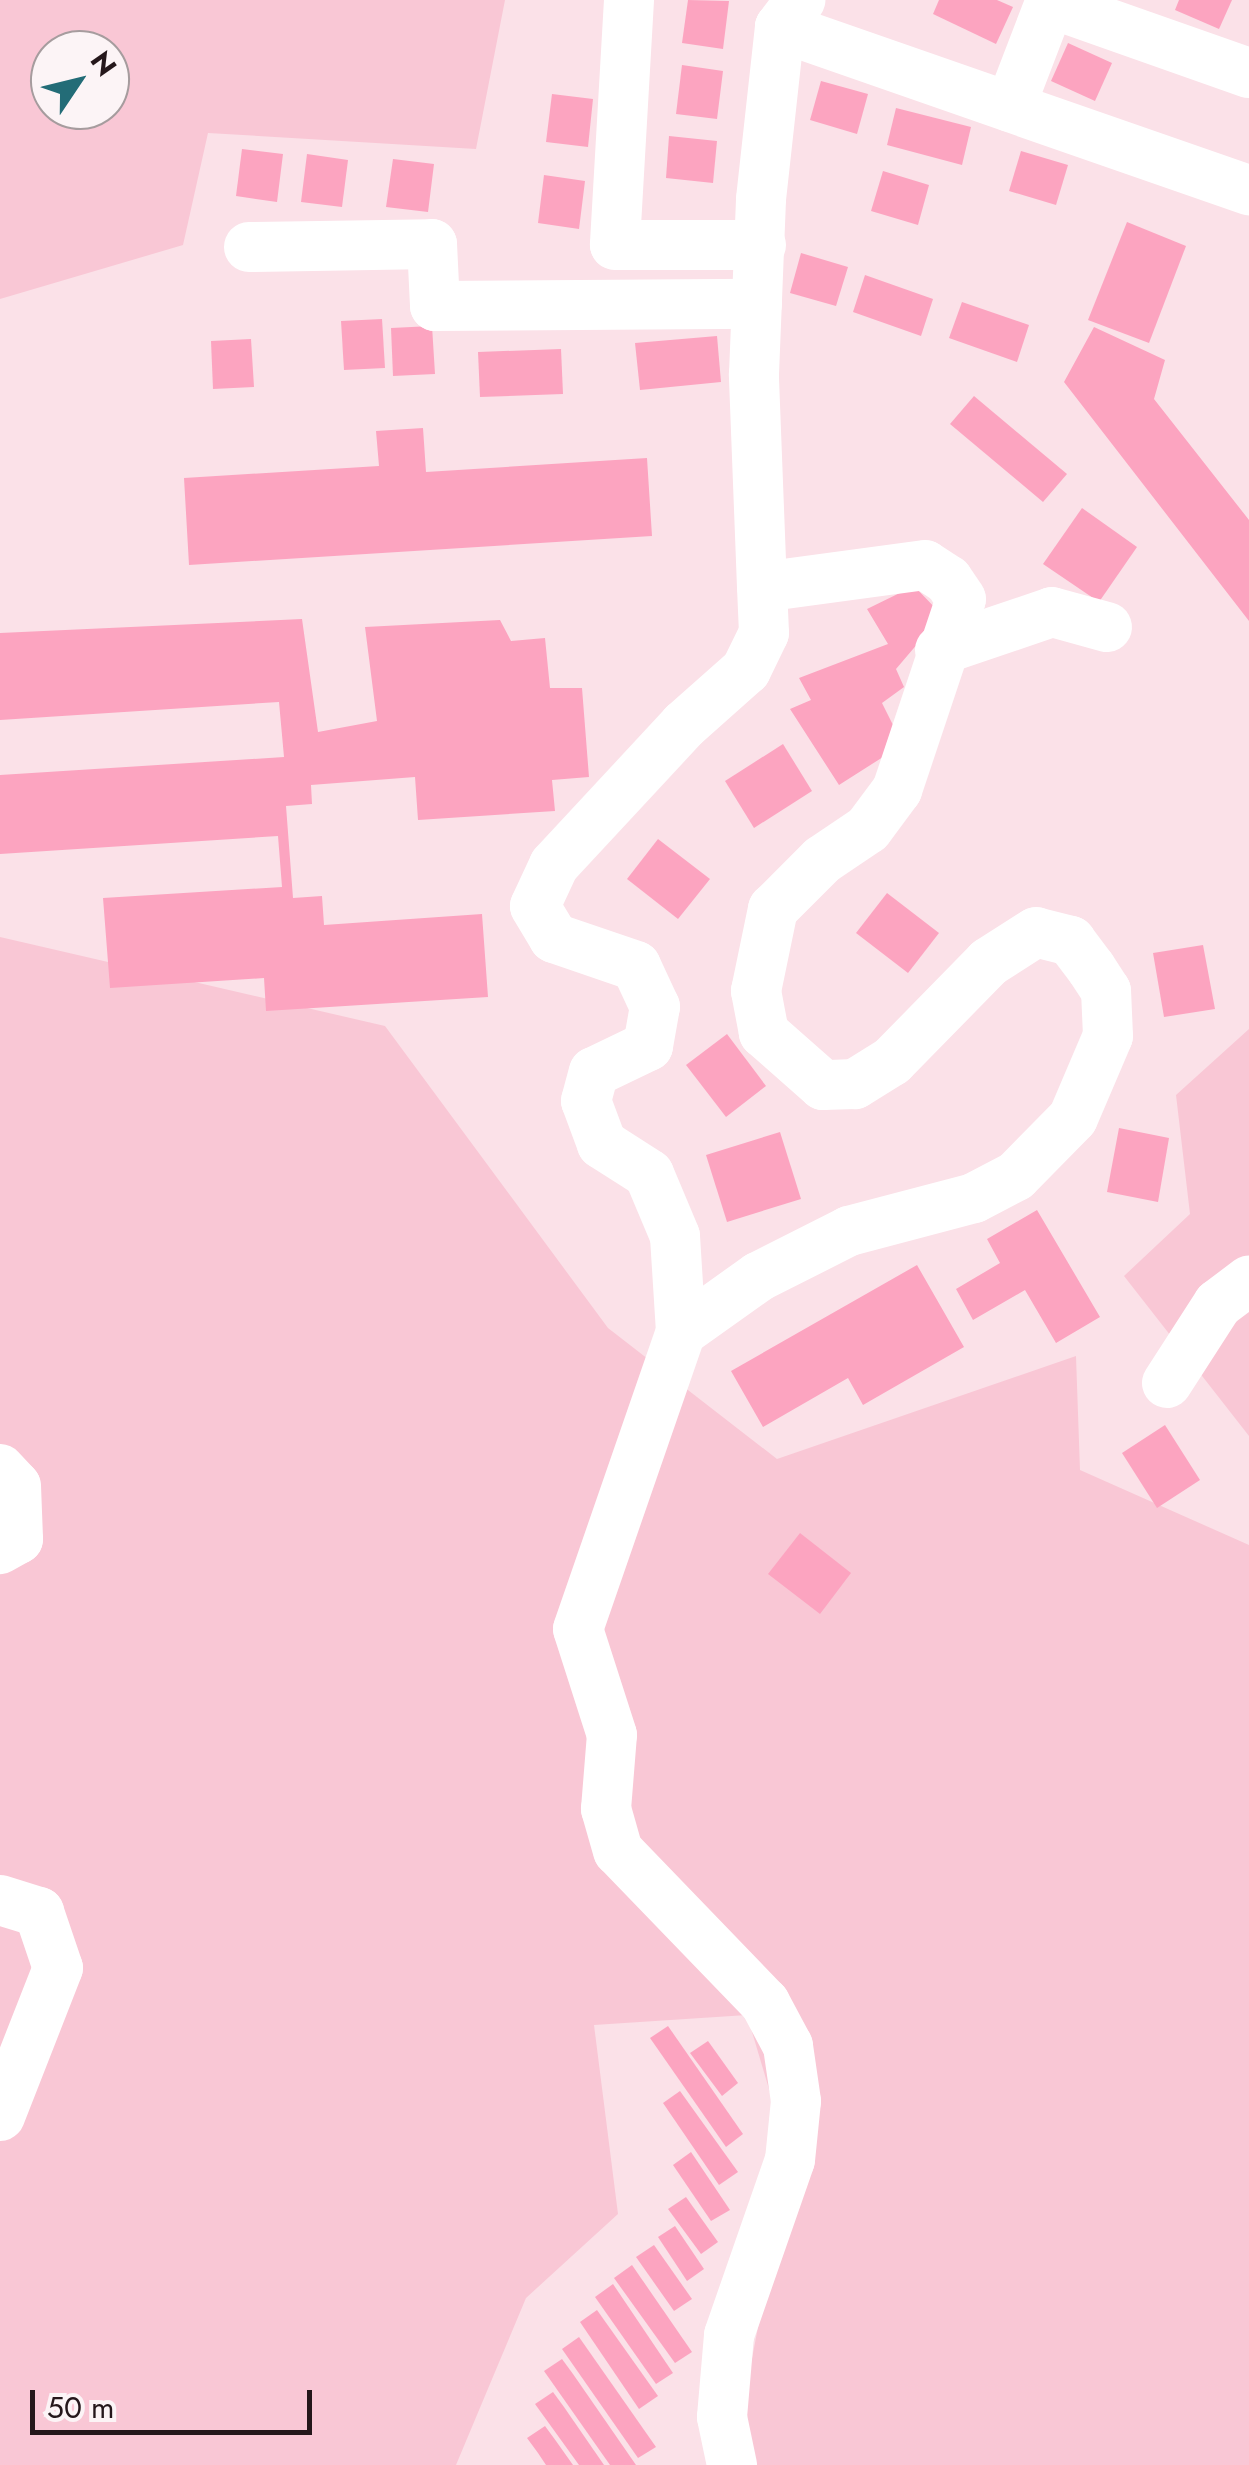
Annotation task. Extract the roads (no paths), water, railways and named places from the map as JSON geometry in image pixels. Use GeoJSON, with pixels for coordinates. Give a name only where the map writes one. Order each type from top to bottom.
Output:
{"type":"FeatureCollection","features":[{"type":"Feature","properties":{"kind":"street"},"geometry":{"type":"LineString","coordinates":[[628,0],[615,245],[761,246]]}},
{"type":"Feature","properties":{"kind":"street"},"geometry":{"type":"LineString","coordinates":[[1010,107],[1051,1],[1249,73]]}},
{"type":"Feature","properties":{"kind":"street"},"geometry":{"type":"LineString","coordinates":[[732,2465],[722,2417],[729,2335],[790,2160],[796,2101],[788,2046],[766,2003],[618,1851],[606,1808],[612,1735],[578,1629],[681,1332],[675,1236],[649,1174],[602,1144],[586,1101],[594,1072],[648,1046],[655,1007],[636,966],[554,938],[535,906],[554,865],[684,726],[746,670],[764,633],[756,304],[790,14],[1010,107],[1249,190]]}},
{"type":"Feature","properties":{"kind":"street"},"geometry":{"type":"LineString","coordinates":[[249,246],[432,244],[434,306],[756,304]]}},
{"type":"Feature","properties":{"kind":"street"},"geometry":{"type":"LineString","coordinates":[[681,1332],[758,1277],[849,1231],[974,1198],[1016,1176],[1073,1118],[1108,1036],[1106,991],[1091,968],[1071,941],[1036,932],[989,962],[892,1061],[855,1084],[824,1085],[764,1034],[756,991],[773,909],[822,860],[868,829],[896,790],[940,650],[961,599],[948,580],[924,565],[762,587]]}},
{"type":"Feature","properties":{"kind":"street"},"geometry":{"type":"LineString","coordinates":[[940,650],[1052,612],[1107,627]]}},
{"type":"Feature","properties":{"kind":"street"},"geometry":{"type":"LineString","coordinates":[[1168,1384],[1218,1304],[1249,1281]]}},
{"type":"Feature","properties":{"kind":"street"},"geometry":{"type":"LineString","coordinates":[[0,1469],[16,1486],[18,1538],[0,1549]]}},
{"type":"Feature","properties":{"kind":"street"},"geometry":{"type":"LineString","coordinates":[[0,1900],[39,1912],[58,1968],[0,2116]]}}]}
